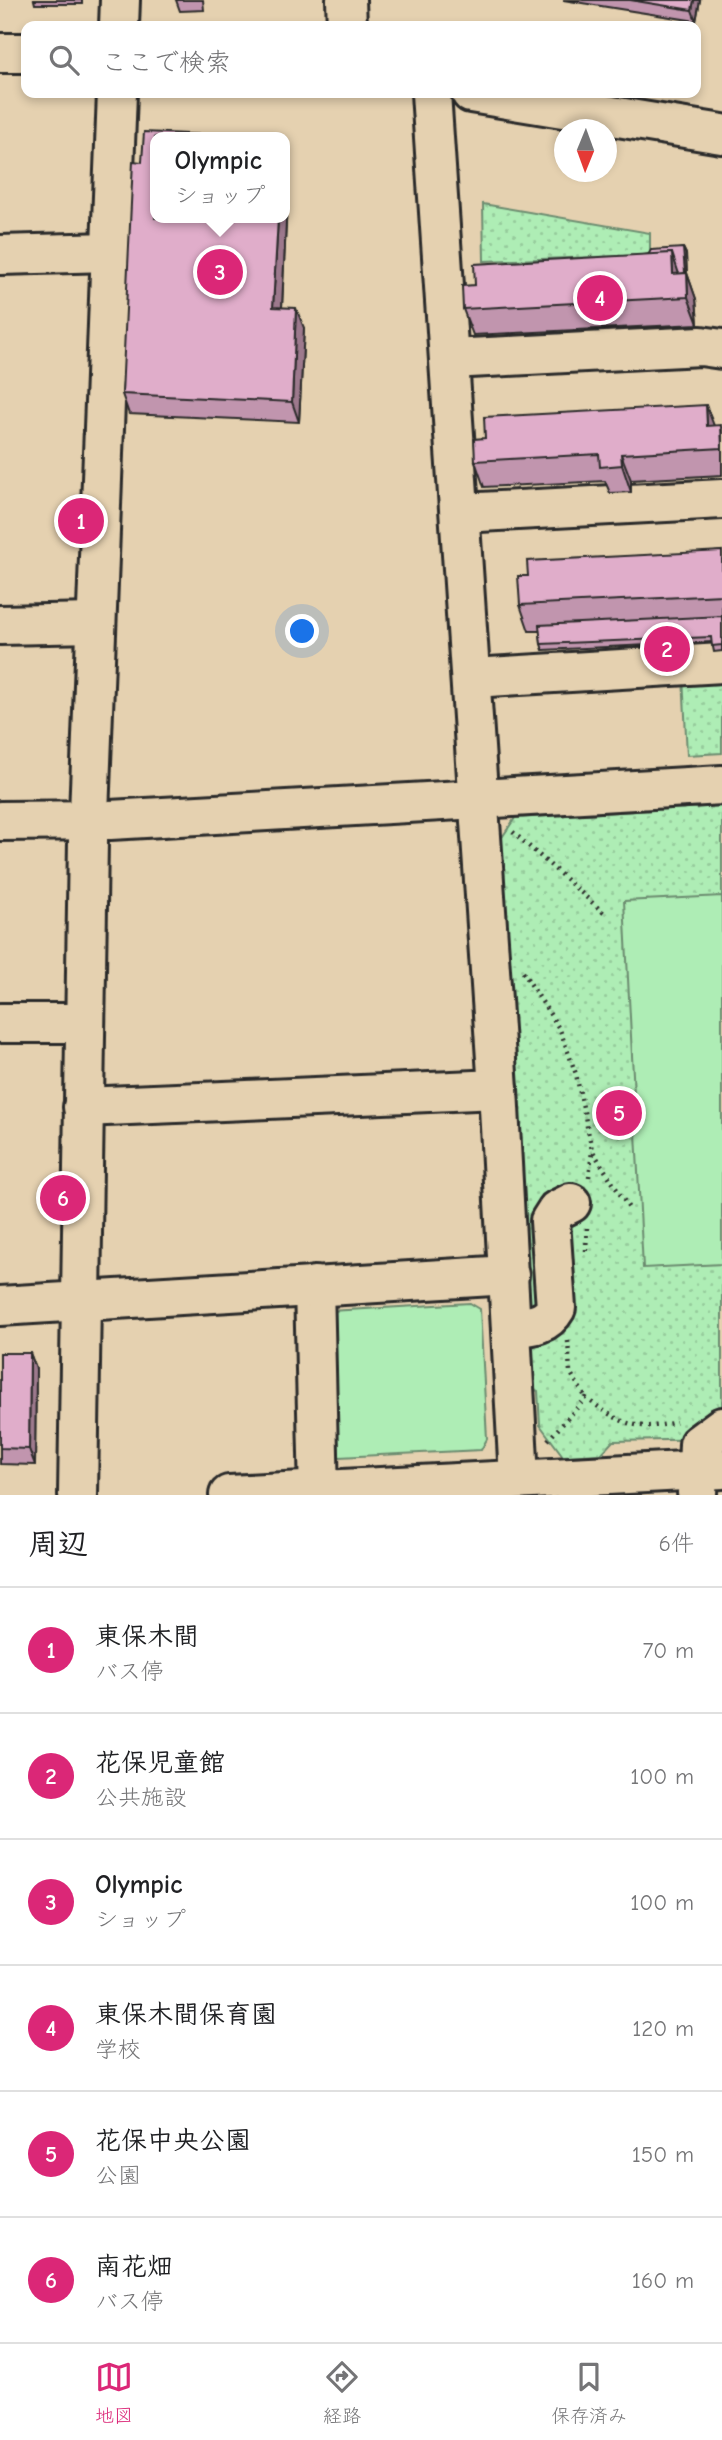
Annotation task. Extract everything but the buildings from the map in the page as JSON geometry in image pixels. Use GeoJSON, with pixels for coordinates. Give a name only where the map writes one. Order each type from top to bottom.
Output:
{"type":"FeatureCollection","features":[{"type":"Feature","properties":{"kind":"street"},"geometry":{"type":"LineString","coordinates":[[119,21],[120,0]]}},
{"type":"Feature","properties":{"kind":"street"},"geometry":{"type":"LineString","coordinates":[[346,0],[346,21]]}},
{"type":"Feature","properties":{"kind":"street"},"geometry":{"type":"LineString","coordinates":[[0,53],[21,53]]}},
{"type":"Feature","properties":{"kind":"street"},"geometry":{"type":"LineString","coordinates":[[78,1495],[89,820],[117,98]]}},
{"type":"Feature","properties":{"kind":"street"},"geometry":{"type":"LineString","coordinates":[[431,98],[472,678],[509,1275],[511,1328],[497,1485]]}},
{"type":"Feature","properties":{"kind":"street"},"geometry":{"type":"LineString","coordinates":[[502,98],[722,134]]}},
{"type":"Feature","properties":{"kind":"street"},"geometry":{"type":"LineString","coordinates":[[0,255],[110,252]]}},
{"type":"Feature","properties":{"kind":"street"},"geometry":{"type":"LineString","coordinates":[[450,359],[701,346],[722,349]]}},
{"type":"Feature","properties":{"kind":"street"},"geometry":{"type":"LineString","coordinates":[[461,513],[722,499]]}},
{"type":"Feature","properties":{"kind":"street"},"geometry":{"type":"LineString","coordinates":[[0,625],[95,623]]}},
{"type":"Feature","properties":{"kind":"street"},"geometry":{"type":"LineString","coordinates":[[472,678],[722,663]]}},
{"type":"Feature","properties":{"kind":"street"},"geometry":{"type":"LineString","coordinates":[[0,821],[89,820],[722,785]]}},
{"type":"Feature","properties":{"kind":"street"},"geometry":{"type":"LineString","coordinates":[[0,1023],[85,1023]]}},
{"type":"Feature","properties":{"kind":"street"},"geometry":{"type":"LineString","coordinates":[[83,1107],[498,1089]]}},
{"type":"Feature","properties":{"kind":"street"},"geometry":{"type":"LineString","coordinates":[[511,1328],[533,1326],[550,1319],[556,1308],[550,1221],[557,1210],[571,1203]]}},
{"type":"Feature","properties":{"kind":"street"},"geometry":{"type":"LineString","coordinates":[[0,1306],[509,1275]]}},
{"type":"Feature","properties":{"kind":"street"},"geometry":{"type":"LineString","coordinates":[[314,1286],[319,1493]]}},
{"type":"Feature","properties":{"kind":"street"},"geometry":{"type":"LineString","coordinates":[[229,1495],[497,1485],[613,1485],[706,1478],[699,1444],[722,1427]]}},
{"type":"Feature","properties":{"kind":"path"},"geometry":{"type":"LineString","coordinates":[[509,828],[605,914]]}},
{"type":"Feature","properties":{"kind":"path"},"geometry":{"type":"LineString","coordinates":[[512,969],[521,969],[560,1030],[576,1074],[592,1150],[630,1210]]}},
{"type":"Feature","properties":{"kind":"path"},"geometry":{"type":"LineString","coordinates":[[544,1444],[586,1398],[621,1423],[657,1427],[679,1422]]}},
{"type":"Feature","properties":{"kind":"green space"},"geometry":{"type":"Polygon","coordinates":[[[483,204],[650,233],[650,255],[484,261],[483,204]]]}},
{"type":"Feature","properties":{"kind":"green space"},"geometry":{"type":"Polygon","coordinates":[[[722,674],[722,753],[687,755],[683,676],[722,674]]]}},
{"type":"Feature","properties":{"kind":"green space"},"geometry":{"type":"Polygon","coordinates":[[[722,806],[722,1439],[613,1441],[601,1454],[563,1456],[540,1425],[538,1391],[530,1388],[501,839],[515,818],[722,806]]]}},
{"type":"Feature","properties":{"kind":"green space"},"geometry":{"type":"Polygon","coordinates":[[[722,896],[722,1264],[643,1268],[624,901],[722,896]]]}},
{"type":"Feature","properties":{"kind":"green space"},"geometry":{"type":"Polygon","coordinates":[[[470,1303],[480,1309],[487,1439],[481,1450],[339,1457],[330,1311],[470,1303]]]}},
{"type":"Feature","properties":{"kind":"place","name":"Olympic"},"geometry":{"type":"Point","coordinates":[220,272]}},
{"type":"Feature","properties":{"kind":"place","name":"東保木間保育園"},"geometry":{"type":"Point","coordinates":[600,298]}},
{"type":"Feature","properties":{"kind":"place","name":"東保木間"},"geometry":{"type":"Point","coordinates":[81,521]}},
{"type":"Feature","properties":{"kind":"place","name":"花保児童館"},"geometry":{"type":"Point","coordinates":[667,649]}},
{"type":"Feature","properties":{"kind":"place","name":"花保中央公園"},"geometry":{"type":"Point","coordinates":[619,1113]}},
{"type":"Feature","properties":{"kind":"place","name":"南花畑"},"geometry":{"type":"Point","coordinates":[63,1198]}}]}
